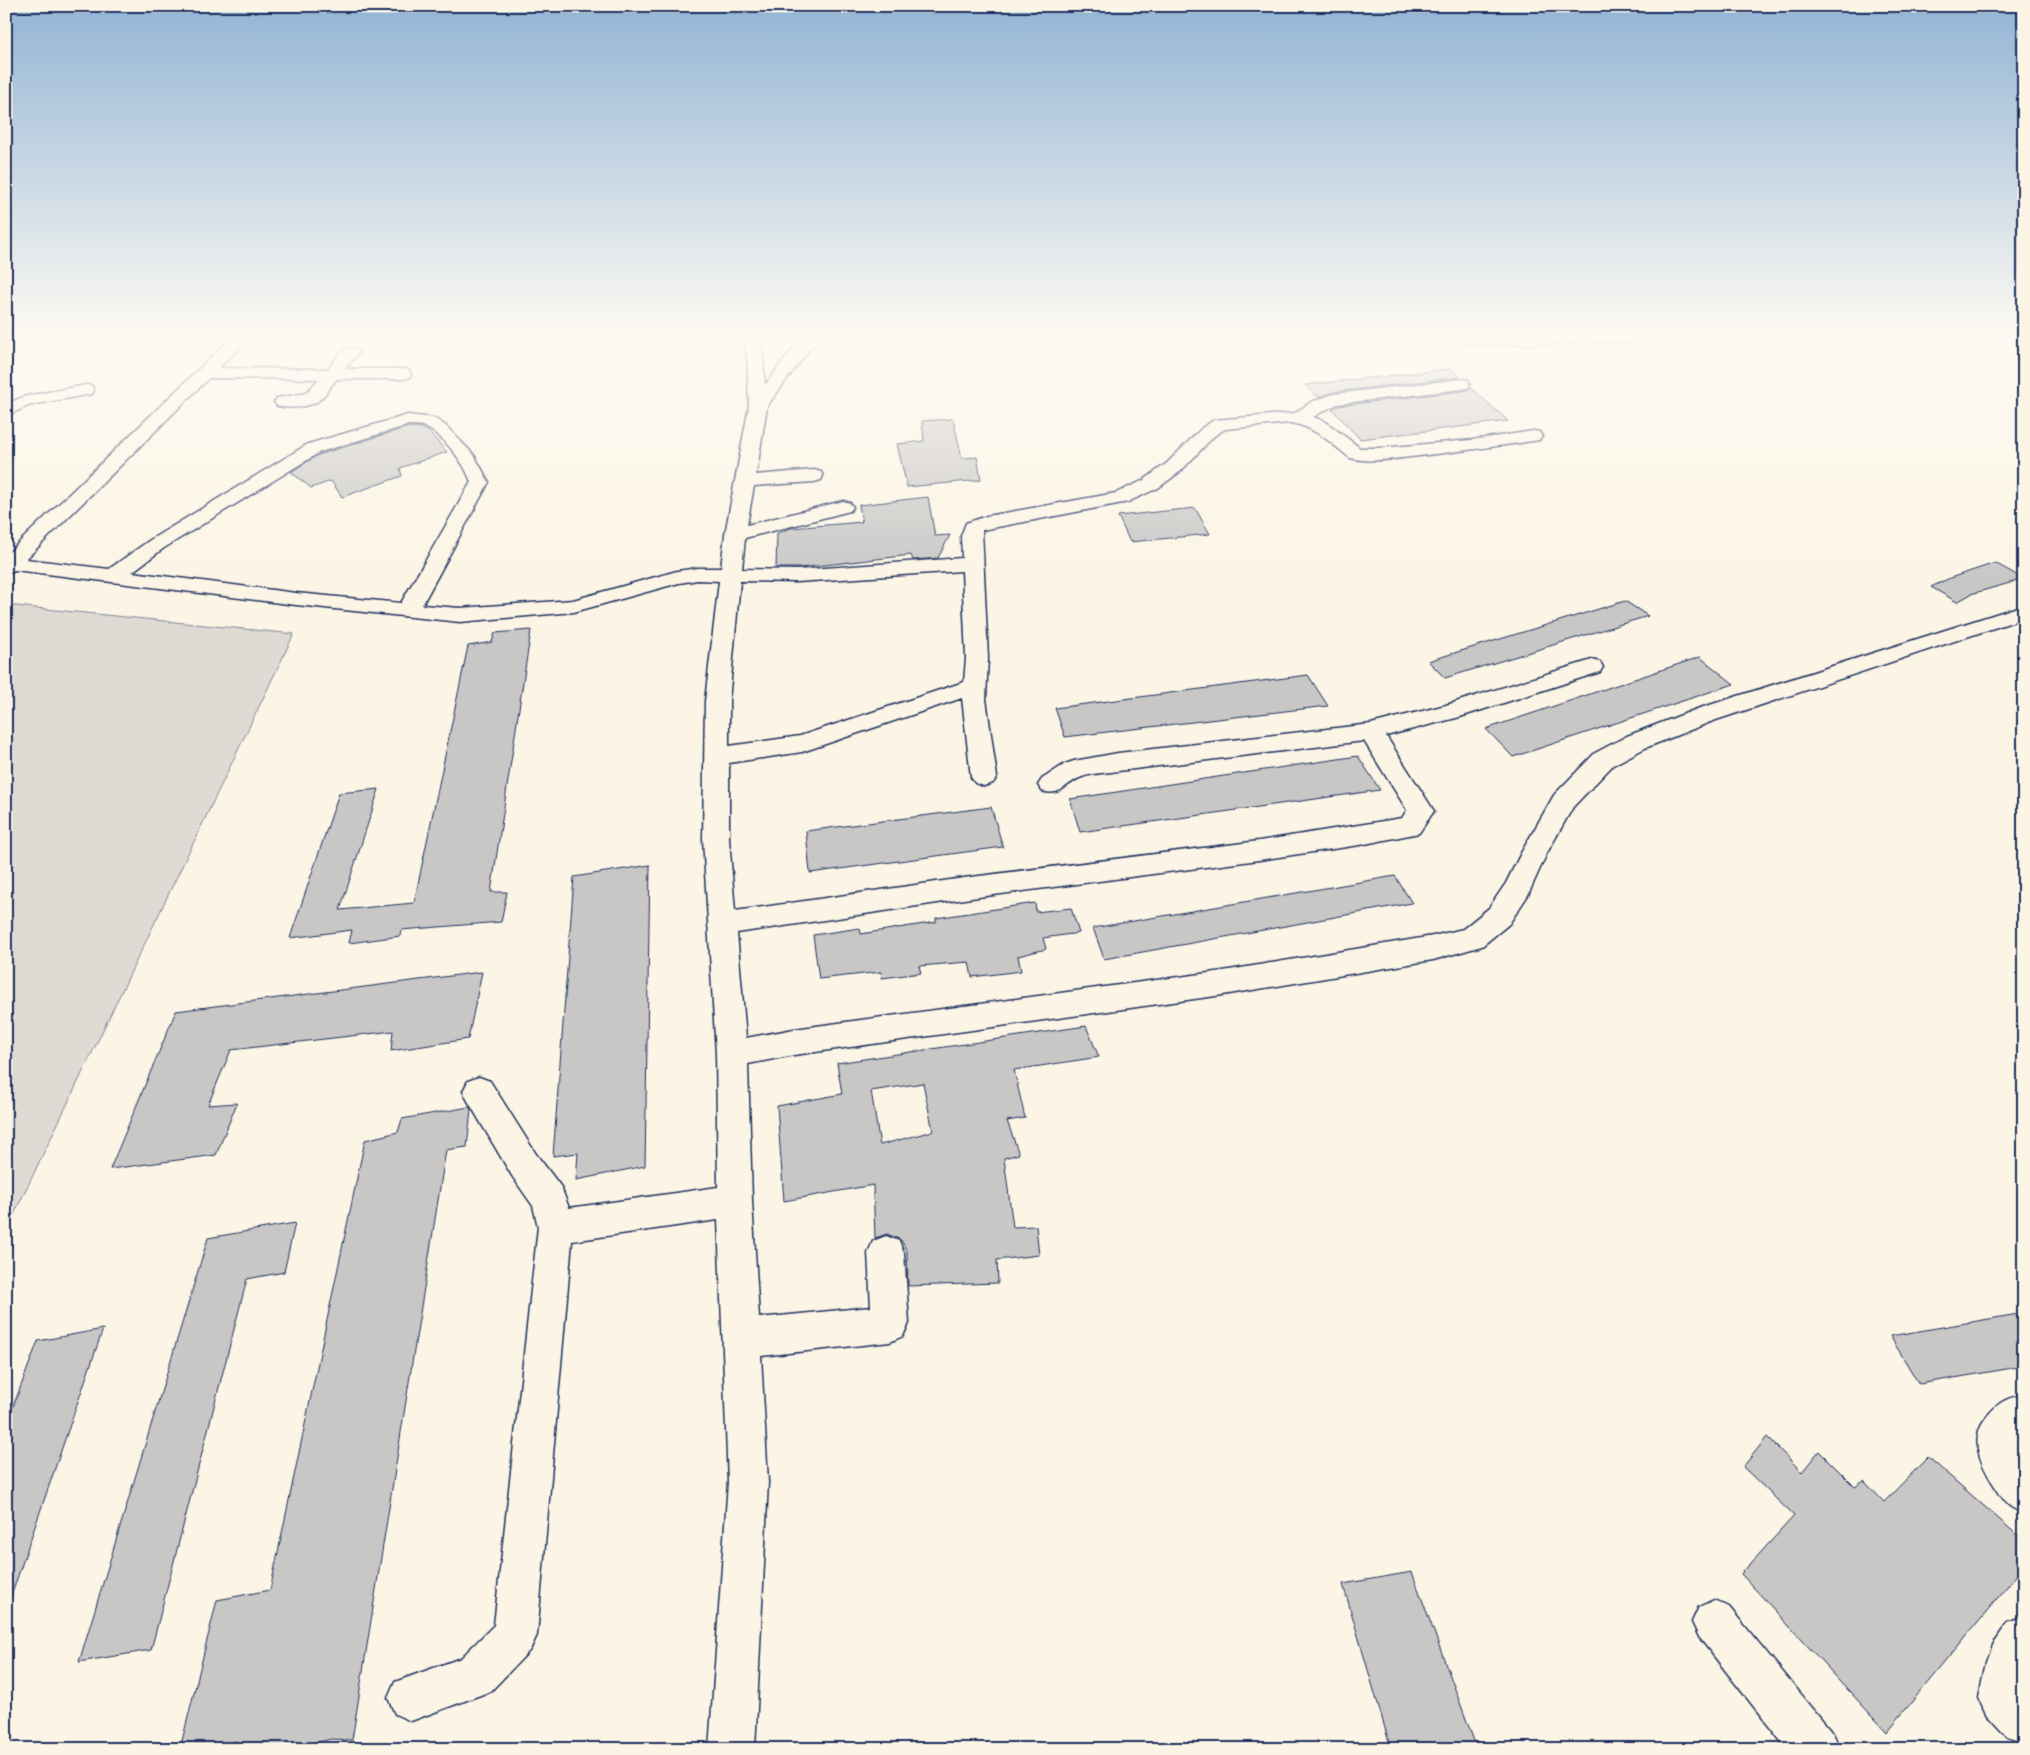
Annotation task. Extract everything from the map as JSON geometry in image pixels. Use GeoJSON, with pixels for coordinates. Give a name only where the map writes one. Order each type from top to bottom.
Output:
{"type":"FeatureCollection","features":[{"type":"Feature","properties":{"kind":"street"},"geometry":{"type":"LineString","coordinates":[[7,564],[162,415]]}},
{"type":"Feature","properties":{"kind":"street"},"geometry":{"type":"LineString","coordinates":[[732,1749],[748,1482],[735,1201],[732,1054],[716,838],[717,701],[735,534],[757,415]]}},
{"type":"Feature","properties":{"kind":"street"},"geometry":{"type":"LineString","coordinates":[[1298,419],[1304,415]]}},
{"type":"Feature","properties":{"kind":"street"},"geometry":{"type":"LineString","coordinates":[[984,777],[974,699],[977,658],[971,536],[973,527],[987,522],[1121,498],[1137,493],[1174,467],[1208,432],[1220,424],[1298,419],[1320,426],[1356,454],[1381,454],[1472,445],[1532,436]]}},
{"type":"Feature","properties":{"kind":"street"},"geometry":{"type":"LineString","coordinates":[[114,575],[158,544],[314,448],[408,420],[419,420],[434,425],[471,462],[480,482],[408,610]]}},
{"type":"Feature","properties":{"kind":"street"},"geometry":{"type":"LineString","coordinates":[[746,481],[814,476]]}},
{"type":"Feature","properties":{"kind":"street"},"geometry":{"type":"LineString","coordinates":[[735,534],[843,507]]}},
{"type":"Feature","properties":{"kind":"street"},"geometry":{"type":"LineString","coordinates":[[7,564],[114,575],[296,599],[460,615],[574,606],[677,577],[698,574],[797,576],[972,564]]}},
{"type":"Feature","properties":{"kind":"street"},"geometry":{"type":"LineString","coordinates":[[732,1054],[794,1042],[1223,983],[1433,948],[1472,938],[1499,916],[1518,888],[1534,853],[1563,801],[1604,759],[1636,742],[1705,716],[2024,610]]}},
{"type":"Feature","properties":{"kind":"street"},"geometry":{"type":"LineString","coordinates":[[1051,785],[1074,770],[1118,762],[1371,732],[1452,711],[1592,667]]}},
{"type":"Feature","properties":{"kind":"street"},"geometry":{"type":"LineString","coordinates":[[717,756],[802,744],[975,686]]}},
{"type":"Feature","properties":{"kind":"street"},"geometry":{"type":"LineString","coordinates":[[723,924],[1004,883],[1144,867],[1369,834],[1410,826],[1421,811],[1371,732]]}},
{"type":"Feature","properties":{"kind":"street"},"geometry":{"type":"LineString","coordinates":[[411,1698],[476,1675],[516,1634],[556,1227],[549,1199],[524,1165],[479,1091]]}},
{"type":"Feature","properties":{"kind":"street"},"geometry":{"type":"LineString","coordinates":[[556,1227],[735,1201]]}},
{"type":"Feature","properties":{"kind":"street"},"geometry":{"type":"LineString","coordinates":[[741,1339],[890,1323],[886,1253]]}},
{"type":"Feature","properties":{"kind":"street"},"geometry":{"type":"LineString","coordinates":[[2024,1415],[2012,1417],[1996,1434],[1999,1457],[2024,1493]]}},
{"type":"Feature","properties":{"kind":"street"},"geometry":{"type":"LineString","coordinates":[[1714,1622],[1817,1749]]}},
{"type":"Feature","properties":{"kind":"street"},"geometry":{"type":"LineString","coordinates":[[2024,1639],[2008,1661],[2002,1698],[2024,1722]]}},
{"type":"Feature","properties":{"kind":"shaded area"},"geometry":{"type":"Polygon","coordinates":[[[6,605],[294,634],[6,1231],[6,605]]]}},
{"type":"Feature","properties":{"kind":"building"},"geometry":{"type":"Polygon","coordinates":[[[1338,415],[1501,415],[1508,421],[1360,439],[1338,415]]]}},
{"type":"Feature","properties":{"kind":"building"},"geometry":{"type":"Polygon","coordinates":[[[953,419],[962,458],[977,457],[981,480],[907,487],[897,444],[924,441],[922,421],[953,419]]]}},
{"type":"Feature","properties":{"kind":"building"},"geometry":{"type":"Polygon","coordinates":[[[409,427],[428,431],[447,452],[400,468],[402,476],[342,497],[331,481],[311,488],[291,472],[318,455],[409,427]]]}},
{"type":"Feature","properties":{"kind":"building"},"geometry":{"type":"Polygon","coordinates":[[[928,497],[935,536],[950,535],[938,558],[913,560],[911,555],[799,568],[776,568],[777,533],[791,528],[862,522],[859,505],[928,497]]]}},
{"type":"Feature","properties":{"kind":"building"},"geometry":{"type":"Polygon","coordinates":[[[1195,508],[1210,534],[1130,542],[1118,516],[1195,508]]]}},
{"type":"Feature","properties":{"kind":"building"},"geometry":{"type":"Polygon","coordinates":[[[1995,563],[2024,579],[1971,594],[1957,602],[1931,587],[1950,578],[1995,563]]]}},
{"type":"Feature","properties":{"kind":"building"},"geometry":{"type":"Polygon","coordinates":[[[1625,601],[1648,616],[1445,678],[1428,661],[1625,601]]]}},
{"type":"Feature","properties":{"kind":"building"},"geometry":{"type":"Polygon","coordinates":[[[531,630],[491,892],[507,892],[501,922],[401,930],[400,936],[349,943],[352,930],[290,938],[339,793],[379,789],[340,910],[414,903],[468,646],[492,642],[495,633],[531,630]]]}},
{"type":"Feature","properties":{"kind":"building"},"geometry":{"type":"Polygon","coordinates":[[[1700,657],[1734,684],[1513,757],[1486,729],[1700,657]]]}},
{"type":"Feature","properties":{"kind":"building"},"geometry":{"type":"Polygon","coordinates":[[[1308,675],[1328,706],[1065,737],[1055,708],[1308,675]]]}},
{"type":"Feature","properties":{"kind":"building"},"geometry":{"type":"Polygon","coordinates":[[[1358,756],[1380,790],[1080,832],[1070,799],[1358,756]]]}},
{"type":"Feature","properties":{"kind":"building"},"geometry":{"type":"Polygon","coordinates":[[[991,807],[1003,847],[810,873],[806,831],[991,807]]]}},
{"type":"Feature","properties":{"kind":"building"},"geometry":{"type":"Polygon","coordinates":[[[650,865],[645,1166],[576,1180],[578,1153],[553,1156],[574,877],[650,865]]]}},
{"type":"Feature","properties":{"kind":"building"},"geometry":{"type":"Polygon","coordinates":[[[1395,876],[1412,903],[1104,959],[1093,928],[1395,876]]]}},
{"type":"Feature","properties":{"kind":"building"},"geometry":{"type":"Polygon","coordinates":[[[1035,903],[1036,912],[1071,908],[1079,933],[1043,938],[1046,949],[1018,956],[1021,971],[972,977],[969,962],[919,966],[921,973],[882,978],[881,972],[819,979],[813,935],[860,928],[861,934],[936,922],[936,918],[1035,903]]]}},
{"type":"Feature","properties":{"kind":"building"},"geometry":{"type":"Polygon","coordinates":[[[482,972],[468,1039],[391,1051],[393,1031],[231,1050],[208,1105],[237,1103],[216,1155],[110,1169],[176,1011],[482,972]]]}},
{"type":"Feature","properties":{"kind":"building"},"geometry":{"type":"Polygon","coordinates":[[[1086,1026],[1099,1057],[1014,1070],[1025,1118],[1007,1121],[1019,1154],[1004,1158],[1013,1227],[1036,1226],[1039,1255],[997,1260],[998,1283],[908,1286],[907,1251],[901,1240],[887,1234],[875,1238],[873,1185],[784,1201],[777,1106],[842,1094],[837,1063],[1086,1026]],[[923,1083],[871,1091],[880,1145],[933,1131],[923,1083]]]}},
{"type":"Feature","properties":{"kind":"building"},"geometry":{"type":"Polygon","coordinates":[[[469,1107],[471,1110],[467,1147],[446,1150],[352,1740],[331,1739],[290,1749],[233,1749],[236,1741],[201,1749],[180,1749],[217,1600],[270,1590],[365,1140],[398,1132],[402,1119],[469,1107]]]}},
{"type":"Feature","properties":{"kind":"building"},"geometry":{"type":"Polygon","coordinates":[[[295,1223],[284,1272],[247,1279],[151,1650],[79,1662],[208,1238],[295,1223]]]}},
{"type":"Feature","properties":{"kind":"building"},"geometry":{"type":"Polygon","coordinates":[[[2024,1313],[2024,1366],[1919,1384],[1890,1336],[2024,1313]]]}},
{"type":"Feature","properties":{"kind":"building"},"geometry":{"type":"Polygon","coordinates":[[[103,1329],[10,1599],[6,1599],[6,1425],[38,1341],[103,1329]]]}},
{"type":"Feature","properties":{"kind":"building"},"geometry":{"type":"Polygon","coordinates":[[[1767,1437],[1802,1472],[1819,1451],[1855,1487],[1864,1481],[1884,1502],[1928,1457],[2024,1541],[2024,1566],[1887,1732],[1741,1574],[1794,1516],[1743,1467],[1767,1437]]]}},
{"type":"Feature","properties":{"kind":"building"},"geometry":{"type":"Polygon","coordinates":[[[1412,1572],[1477,1749],[1391,1749],[1343,1584],[1412,1572]]]}}]}
